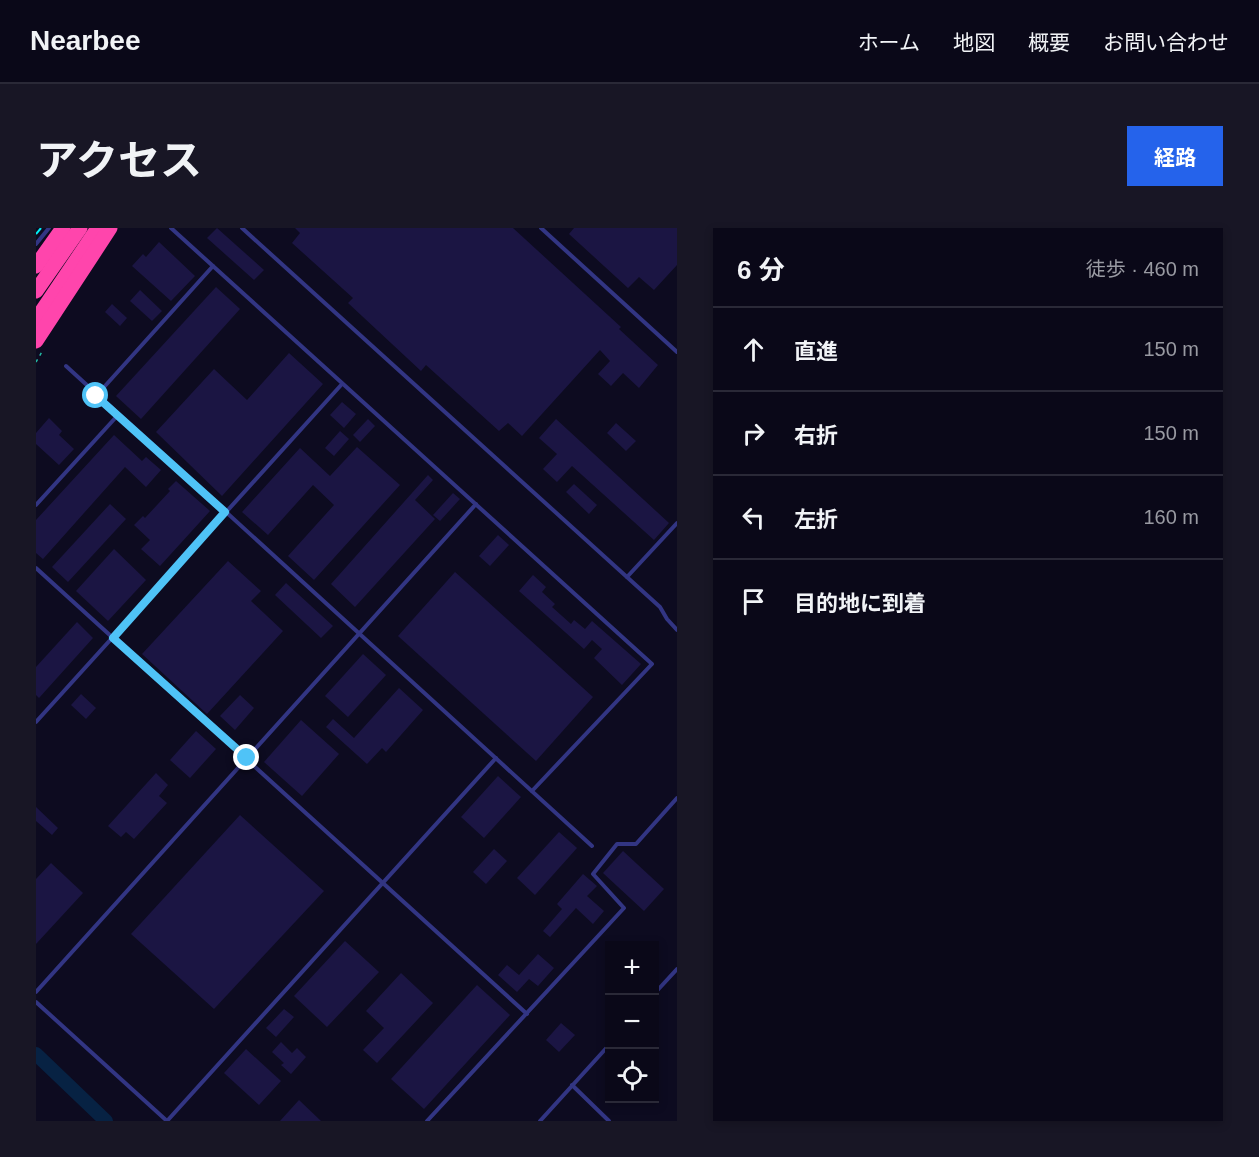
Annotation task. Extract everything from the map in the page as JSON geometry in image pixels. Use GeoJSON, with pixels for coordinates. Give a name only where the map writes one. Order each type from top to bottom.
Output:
{"type":"FeatureCollection","features":[{"type":"Feature","properties":{"kind":"highway"},"geometry":{"type":"LineString","coordinates":[[36,266],[63,228]]}},
{"type":"Feature","properties":{"kind":"highway"},"geometry":{"type":"LineString","coordinates":[[36,275],[70,228]]}},
{"type":"Feature","properties":{"kind":"highway"},"geometry":{"type":"LineString","coordinates":[[36,291],[80,228]]}},
{"type":"Feature","properties":{"kind":"highway"},"geometry":{"type":"LineString","coordinates":[[36,320],[98,228]]}},
{"type":"Feature","properties":{"kind":"highway"},"geometry":{"type":"LineString","coordinates":[[36,340],[111,228]]}},
{"type":"Feature","properties":{"kind":"highway"},"geometry":{"type":"LineString","coordinates":[[36,340],[74,263]]}},
{"type":"Feature","properties":{"kind":"lane"},"geometry":{"type":"LineString","coordinates":[[36,244],[49,228]]}},
{"type":"Feature","properties":{"kind":"lane"},"geometry":{"type":"LineString","coordinates":[[171,228],[652,664],[532,790]]}},
{"type":"Feature","properties":{"kind":"lane"},"geometry":{"type":"LineString","coordinates":[[242,228],[660,607],[677,630]]}},
{"type":"Feature","properties":{"kind":"lane"},"geometry":{"type":"LineString","coordinates":[[541,228],[677,352]]}},
{"type":"Feature","properties":{"kind":"lane"},"geometry":{"type":"LineString","coordinates":[[41,238],[54,248]]}},
{"type":"Feature","properties":{"kind":"lane"},"geometry":{"type":"LineString","coordinates":[[96,396],[213,266]]}},
{"type":"Feature","properties":{"kind":"lane"},"geometry":{"type":"LineString","coordinates":[[66,366],[96,396],[592,846]]}},
{"type":"Feature","properties":{"kind":"lane"},"geometry":{"type":"LineString","coordinates":[[36,722],[342,384]]}},
{"type":"Feature","properties":{"kind":"lane"},"geometry":{"type":"LineString","coordinates":[[36,505],[118,415]]}},
{"type":"Feature","properties":{"kind":"lane"},"geometry":{"type":"LineString","coordinates":[[36,992],[476,504]]}},
{"type":"Feature","properties":{"kind":"lane"},"geometry":{"type":"LineString","coordinates":[[627,577],[677,523]]}},
{"type":"Feature","properties":{"kind":"lane"},"geometry":{"type":"LineString","coordinates":[[36,568],[527,1014]]}},
{"type":"Feature","properties":{"kind":"lane"},"geometry":{"type":"LineString","coordinates":[[36,1002],[167,1121],[496,758]]}},
{"type":"Feature","properties":{"kind":"lane"},"geometry":{"type":"LineString","coordinates":[[428,1121],[624,908],[593,874],[617,844],[636,844],[677,798]]}},
{"type":"Feature","properties":{"kind":"lane"},"geometry":{"type":"LineString","coordinates":[[659,989],[677,969]]}},
{"type":"Feature","properties":{"kind":"lane"},"geometry":{"type":"LineString","coordinates":[[540,1121],[605,1048]]}},
{"type":"Feature","properties":{"kind":"lane"},"geometry":{"type":"LineString","coordinates":[[572,1085],[609,1121]]}},
{"type":"Feature","properties":{"kind":"building"},"geometry":{"type":"Polygon","coordinates":[[[217,228],[264,270],[254,280],[207,238],[217,228]]]}},
{"type":"Feature","properties":{"kind":"building"},"geometry":{"type":"Polygon","coordinates":[[[295,228],[513,228],[621,327],[619,329],[658,365],[639,388],[623,373],[611,386],[598,374],[610,361],[600,350],[522,436],[508,423],[499,431],[426,365],[421,371],[348,303],[353,298],[292,243],[300,233],[295,228]]]}},
{"type":"Feature","properties":{"kind":"building"},"geometry":{"type":"Polygon","coordinates":[[[574,228],[677,228],[677,265],[654,290],[639,277],[628,288],[569,234],[574,228]]]}},
{"type":"Feature","properties":{"kind":"building"},"geometry":{"type":"Polygon","coordinates":[[[159,242],[195,276],[171,301],[132,266],[143,254],[146,257],[159,242]]]}},
{"type":"Feature","properties":{"kind":"building"},"geometry":{"type":"Polygon","coordinates":[[[216,287],[240,309],[141,419],[116,396],[216,287]]]}},
{"type":"Feature","properties":{"kind":"building"},"geometry":{"type":"Polygon","coordinates":[[[140,290],[162,311],[152,321],[130,301],[140,290]]]}},
{"type":"Feature","properties":{"kind":"building"},"geometry":{"type":"Polygon","coordinates":[[[112,304],[127,318],[120,326],[105,312],[112,304]]]}},
{"type":"Feature","properties":{"kind":"building"},"geometry":{"type":"Polygon","coordinates":[[[289,353],[323,384],[222,496],[156,432],[214,369],[247,400],[289,353]]]}},
{"type":"Feature","properties":{"kind":"building"},"geometry":{"type":"Polygon","coordinates":[[[342,402],[356,414],[344,428],[330,415],[342,402]]]}},
{"type":"Feature","properties":{"kind":"building"},"geometry":{"type":"Polygon","coordinates":[[[49,418],[62,431],[59,435],[74,449],[59,465],[36,444],[36,433],[49,418]]]}},
{"type":"Feature","properties":{"kind":"building"},"geometry":{"type":"Polygon","coordinates":[[[368,419],[375,426],[360,442],[353,435],[368,419]]]}},
{"type":"Feature","properties":{"kind":"building"},"geometry":{"type":"Polygon","coordinates":[[[556,419],[669,523],[654,540],[572,466],[557,482],[543,469],[557,454],[539,438],[556,419]]]}},
{"type":"Feature","properties":{"kind":"building"},"geometry":{"type":"Polygon","coordinates":[[[616,423],[636,441],[626,451],[607,433],[616,423]]]}},
{"type":"Feature","properties":{"kind":"building"},"geometry":{"type":"Polygon","coordinates":[[[340,431],[349,439],[334,456],[325,448],[340,431]]]}},
{"type":"Feature","properties":{"kind":"building"},"geometry":{"type":"Polygon","coordinates":[[[114,435],[142,461],[146,457],[161,470],[146,487],[125,467],[43,559],[36,553],[36,520],[114,435]]]}},
{"type":"Feature","properties":{"kind":"building"},"geometry":{"type":"Polygon","coordinates":[[[357,447],[400,485],[314,580],[288,556],[334,505],[313,485],[268,535],[242,512],[300,448],[330,476],[357,447]]]}},
{"type":"Feature","properties":{"kind":"building"},"geometry":{"type":"Polygon","coordinates":[[[428,475],[433,480],[415,500],[435,519],[355,607],[331,584],[428,475]]]}},
{"type":"Feature","properties":{"kind":"building"},"geometry":{"type":"Polygon","coordinates":[[[176,481],[210,511],[160,566],[141,549],[150,540],[134,525],[143,516],[145,518],[170,491],[168,489],[176,481]]]}},
{"type":"Feature","properties":{"kind":"building"},"geometry":{"type":"Polygon","coordinates":[[[574,484],[597,505],[589,514],[566,492],[574,484]]]}},
{"type":"Feature","properties":{"kind":"building"},"geometry":{"type":"Polygon","coordinates":[[[453,493],[460,499],[440,521],[433,515],[453,493]]]}},
{"type":"Feature","properties":{"kind":"building"},"geometry":{"type":"Polygon","coordinates":[[[110,504],[126,519],[68,582],[52,567],[110,504]]]}},
{"type":"Feature","properties":{"kind":"building"},"geometry":{"type":"Polygon","coordinates":[[[498,535],[509,545],[490,566],[479,556],[498,535]]]}},
{"type":"Feature","properties":{"kind":"building"},"geometry":{"type":"Polygon","coordinates":[[[114,549],[146,580],[108,621],[76,591],[114,549]]]}},
{"type":"Feature","properties":{"kind":"building"},"geometry":{"type":"Polygon","coordinates":[[[228,561],[261,591],[251,601],[283,631],[207,714],[142,654],[228,561]]]}},
{"type":"Feature","properties":{"kind":"building"},"geometry":{"type":"Polygon","coordinates":[[[455,572],[593,697],[536,761],[398,636],[455,572]]]}},
{"type":"Feature","properties":{"kind":"building"},"geometry":{"type":"Polygon","coordinates":[[[533,575],[546,587],[542,592],[555,604],[552,607],[571,624],[574,620],[585,629],[592,621],[641,664],[622,685],[594,658],[602,649],[592,640],[584,649],[519,591],[533,575]]]}},
{"type":"Feature","properties":{"kind":"building"},"geometry":{"type":"Polygon","coordinates":[[[286,583],[333,626],[321,638],[275,595],[286,583]]]}},
{"type":"Feature","properties":{"kind":"building"},"geometry":{"type":"Polygon","coordinates":[[[77,622],[93,638],[39,698],[36,695],[36,667],[77,622]]]}},
{"type":"Feature","properties":{"kind":"building"},"geometry":{"type":"Polygon","coordinates":[[[363,654],[386,675],[348,717],[325,696],[363,654]]]}},
{"type":"Feature","properties":{"kind":"building"},"geometry":{"type":"Polygon","coordinates":[[[399,688],[423,710],[386,752],[382,748],[367,764],[326,727],[333,719],[354,738],[399,688]]]}},
{"type":"Feature","properties":{"kind":"building"},"geometry":{"type":"Polygon","coordinates":[[[81,694],[96,708],[86,719],[71,705],[81,694]]]}},
{"type":"Feature","properties":{"kind":"building"},"geometry":{"type":"Polygon","coordinates":[[[240,695],[254,708],[235,730],[220,716],[240,695]]]}},
{"type":"Feature","properties":{"kind":"building"},"geometry":{"type":"Polygon","coordinates":[[[301,720],[339,754],[302,796],[264,762],[301,720]]]}},
{"type":"Feature","properties":{"kind":"building"},"geometry":{"type":"Polygon","coordinates":[[[196,731],[216,749],[190,778],[170,760],[196,731]]]}},
{"type":"Feature","properties":{"kind":"building"},"geometry":{"type":"Polygon","coordinates":[[[156,773],[168,785],[159,796],[167,803],[134,839],[126,832],[121,837],[108,826],[156,773]]]}},
{"type":"Feature","properties":{"kind":"building"},"geometry":{"type":"Polygon","coordinates":[[[498,776],[521,797],[484,838],[461,817],[498,776]]]}},
{"type":"Feature","properties":{"kind":"building"},"geometry":{"type":"Polygon","coordinates":[[[36,807],[58,828],[52,835],[36,821],[36,807]]]}},
{"type":"Feature","properties":{"kind":"building"},"geometry":{"type":"Polygon","coordinates":[[[240,815],[324,891],[214,1009],[131,934],[240,815]]]}},
{"type":"Feature","properties":{"kind":"building"},"geometry":{"type":"Polygon","coordinates":[[[559,832],[577,848],[535,895],[517,878],[559,832]]]}},
{"type":"Feature","properties":{"kind":"building"},"geometry":{"type":"Polygon","coordinates":[[[494,849],[507,861],[486,884],[473,872],[494,849]]]}},
{"type":"Feature","properties":{"kind":"building"},"geometry":{"type":"Polygon","coordinates":[[[623,851],[664,889],[644,911],[603,873],[623,851]]]}},
{"type":"Feature","properties":{"kind":"building"},"geometry":{"type":"Polygon","coordinates":[[[51,863],[83,893],[36,944],[36,879],[51,863]]]}},
{"type":"Feature","properties":{"kind":"building"},"geometry":{"type":"Polygon","coordinates":[[[583,874],[597,886],[587,896],[604,911],[593,924],[576,908],[550,937],[543,931],[562,909],[557,904],[583,874]]]}},
{"type":"Feature","properties":{"kind":"building"},"geometry":{"type":"Polygon","coordinates":[[[345,941],[379,972],[327,1027],[294,996],[345,941]]]}},
{"type":"Feature","properties":{"kind":"building"},"geometry":{"type":"Polygon","coordinates":[[[538,954],[554,968],[538,986],[529,979],[517,992],[498,975],[507,965],[519,975],[538,954]]]}},
{"type":"Feature","properties":{"kind":"building"},"geometry":{"type":"Polygon","coordinates":[[[401,973],[433,1003],[377,1063],[363,1050],[384,1028],[366,1011],[401,973]]]}},
{"type":"Feature","properties":{"kind":"building"},"geometry":{"type":"Polygon","coordinates":[[[477,985],[510,1015],[424,1109],[391,1079],[477,985]]]}},
{"type":"Feature","properties":{"kind":"building"},"geometry":{"type":"Polygon","coordinates":[[[284,1009],[294,1017],[276,1037],[266,1028],[284,1009]]]}},
{"type":"Feature","properties":{"kind":"building"},"geometry":{"type":"Polygon","coordinates":[[[561,1023],[575,1035],[559,1052],[546,1040],[561,1023]]]}},
{"type":"Feature","properties":{"kind":"building"},"geometry":{"type":"Polygon","coordinates":[[[281,1042],[292,1053],[297,1048],[306,1057],[291,1074],[281,1065],[284,1063],[272,1052],[281,1042]]]}},
{"type":"Feature","properties":{"kind":"building"},"geometry":{"type":"Polygon","coordinates":[[[246,1049],[281,1081],[259,1105],[224,1073],[246,1049]]]}},
{"type":"Feature","properties":{"kind":"building"},"geometry":{"type":"Polygon","coordinates":[[[299,1100],[321,1121],[280,1121],[299,1100]]]}},
{"type":"Feature","properties":{"kind":"waterway"},"geometry":{"type":"LineString","coordinates":[[36,1054],[106,1121]]}},
{"type":"Feature","properties":{"kind":"railway"},"geometry":{"type":"LineString","coordinates":[[36,234],[41,228]]}},
{"type":"Feature","properties":{"kind":"route"},"geometry":{"type":"LineString","coordinates":[[96,396],[225,512],[113,638],[247,758]]}}]}
